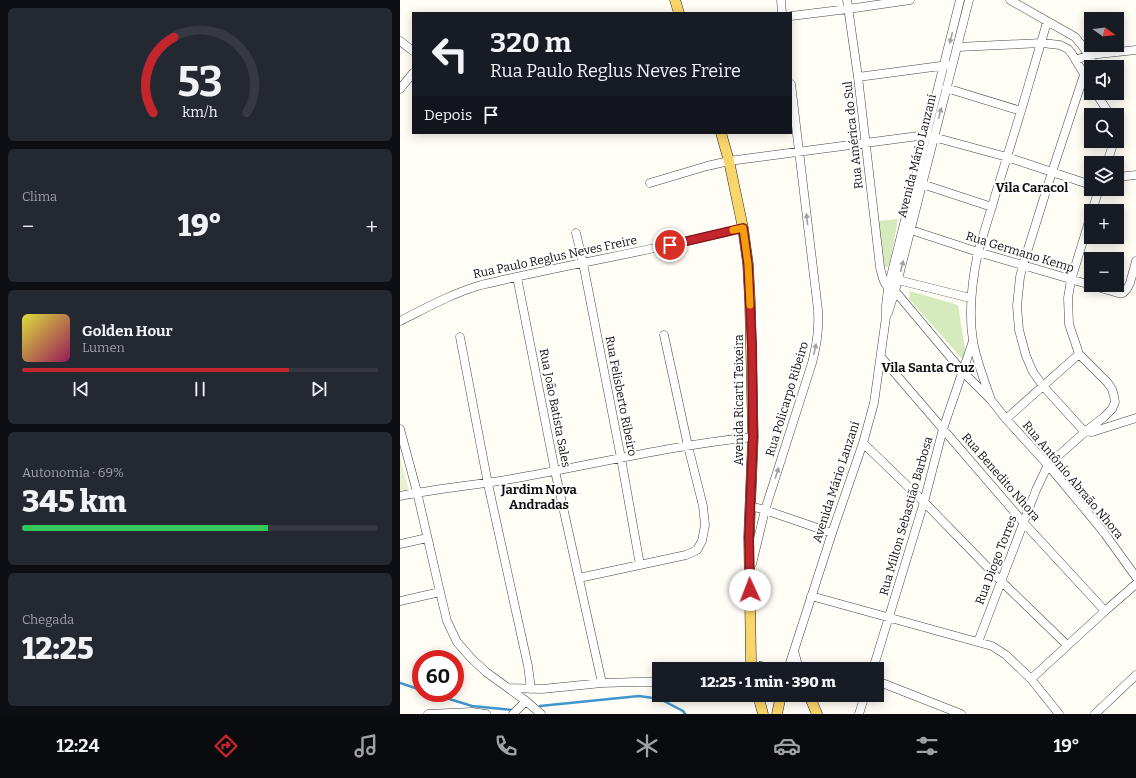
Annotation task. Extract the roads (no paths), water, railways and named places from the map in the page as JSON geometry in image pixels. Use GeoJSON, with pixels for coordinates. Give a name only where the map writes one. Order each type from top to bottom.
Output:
{"type":"FeatureCollection","features":[{"type":"Feature","properties":{"kind":"main road"},"geometry":{"type":"LineString","coordinates":[[675,0],[679,12]]}},
{"type":"Feature","properties":{"kind":"main road","name":"Avenida Ricarti Teixeira"},"geometry":{"type":"LineString","coordinates":[[721,134],[729,161],[743,228],[748,264],[753,437],[749,537],[751,662]]}},
{"type":"Feature","properties":{"kind":"main road"},"geometry":{"type":"LineString","coordinates":[[760,702],[764,714]]}},
{"type":"Feature","properties":{"kind":"main road"},"geometry":{"type":"LineString","coordinates":[[777,714],[780,702]]}},
{"type":"Feature","properties":{"kind":"main road"},"geometry":{"type":"LineString","coordinates":[[812,702],[817,714]]}},
{"type":"Feature","properties":{"kind":"street"},"geometry":{"type":"LineString","coordinates":[[780,0],[782,12]]}},
{"type":"Feature","properties":{"kind":"street","name":"Rua América do Sul"},"geometry":{"type":"LineString","coordinates":[[847,0],[858,77],[882,278],[962,371],[991,400]]}},
{"type":"Feature","properties":{"kind":"street"},"geometry":{"type":"LineString","coordinates":[[792,16],[910,0]]}},
{"type":"Feature","properties":{"kind":"street","name":"Avenida Mário Lanzani"},"geometry":{"type":"LineString","coordinates":[[894,279],[911,230],[922,184],[944,66],[960,0]]}},
{"type":"Feature","properties":{"kind":"street","name":"Avenida Mário Lanzani"},"geometry":{"type":"LineString","coordinates":[[790,662],[863,443],[874,403],[886,317],[894,279],[930,136],[946,88],[969,0]]}},
{"type":"Feature","properties":{"kind":"street"},"geometry":{"type":"LineString","coordinates":[[1010,0],[1075,37],[1083,46],[1092,60]]}},
{"type":"Feature","properties":{"kind":"street"},"geometry":{"type":"LineString","coordinates":[[991,400],[973,341],[970,298],[973,274],[978,252],[1042,43],[1047,22]]}},
{"type":"Feature","properties":{"kind":"street"},"geometry":{"type":"LineString","coordinates":[[1060,45],[1065,30]]}},
{"type":"Feature","properties":{"kind":"street"},"geometry":{"type":"LineString","coordinates":[[400,41],[412,50]]}},
{"type":"Feature","properties":{"kind":"street"},"geometry":{"type":"LineString","coordinates":[[957,47],[1042,43],[1060,45],[1068,49],[1084,75],[1023,265],[1017,306],[1019,330],[1026,356],[1033,372],[1043,386],[1077,425],[1086,431],[1092,432],[1136,418]]}},
{"type":"Feature","properties":{"kind":"street"},"geometry":{"type":"LineString","coordinates":[[1076,60],[1089,55],[1136,50]]}},
{"type":"Feature","properties":{"kind":"street"},"geometry":{"type":"LineString","coordinates":[[858,77],[952,65]]}},
{"type":"Feature","properties":{"kind":"street"},"geometry":{"type":"LineString","coordinates":[[400,89],[412,74]]}},
{"type":"Feature","properties":{"kind":"street"},"geometry":{"type":"LineString","coordinates":[[946,88],[1021,112]]}},
{"type":"Feature","properties":{"kind":"street","name":"Rua Policarpo Ribeiro"},"geometry":{"type":"LineString","coordinates":[[750,575],[765,510],[812,363],[817,344],[819,327],[792,92]]}},
{"type":"Feature","properties":{"kind":"street"},"geometry":{"type":"LineString","coordinates":[[650,183],[729,161],[930,136],[1007,157],[1084,183]]}},
{"type":"Feature","properties":{"kind":"street"},"geometry":{"type":"LineString","coordinates":[[1124,177],[1136,175]]}},
{"type":"Feature","properties":{"kind":"street"},"geometry":{"type":"LineString","coordinates":[[922,184],[992,206]]}},
{"type":"Feature","properties":{"kind":"street","name":"Rua Paulo Reglus Neves Freire"},"geometry":{"type":"LineString","coordinates":[[400,321],[467,289],[496,281],[670,245],[743,228]]}},
{"type":"Feature","properties":{"kind":"street","name":"Rua Germano Kemp"},"geometry":{"type":"LineString","coordinates":[[911,230],[978,252],[1113,292],[1123,293],[1127,289],[1136,261]]}},
{"type":"Feature","properties":{"kind":"street","name":"Rua Felisberto Ribeiro"},"geometry":{"type":"LineString","coordinates":[[576,233],[621,458],[640,565]]}},
{"type":"Feature","properties":{"kind":"street"},"geometry":{"type":"LineString","coordinates":[[1048,465],[1104,417],[1112,409],[1115,402],[1112,389],[1079,354],[1069,324],[1068,298],[1071,280],[1084,238]]}},
{"type":"Feature","properties":{"kind":"street"},"geometry":{"type":"LineString","coordinates":[[880,267],[894,279],[970,298]]}},
{"type":"Feature","properties":{"kind":"street","name":"Rua João Batista Sales"},"geometry":{"type":"LineString","coordinates":[[518,277],[555,471],[602,683]]}},
{"type":"Feature","properties":{"kind":"street"},"geometry":{"type":"LineString","coordinates":[[579,578],[686,555],[696,550],[702,541],[705,525],[703,506],[688,446],[664,335]]}},
{"type":"Feature","properties":{"kind":"street"},"geometry":{"type":"LineString","coordinates":[[460,336],[488,484],[528,666],[531,689]]}},
{"type":"Feature","properties":{"kind":"street","name":"Rua Milton Sebastião Barbosa"},"geometry":{"type":"LineString","coordinates":[[875,662],[924,502],[943,429],[973,341]]}},
{"type":"Feature","properties":{"kind":"street"},"geometry":{"type":"LineString","coordinates":[[1006,419],[1079,354]]}},
{"type":"Feature","properties":{"kind":"street","name":"Rua Benedito Nhora"},"geometry":{"type":"LineString","coordinates":[[881,357],[1023,522],[1105,611]]}},
{"type":"Feature","properties":{"kind":"street","name":"Rua Antônio Abraão Nhora"},"geometry":{"type":"LineString","coordinates":[[991,400],[1006,419],[1048,465],[1105,534],[1136,577]]}},
{"type":"Feature","properties":{"kind":"street"},"geometry":{"type":"LineString","coordinates":[[400,429],[417,492],[447,621],[457,642],[486,672],[541,714]]}},
{"type":"Feature","properties":{"kind":"street"},"geometry":{"type":"LineString","coordinates":[[400,496],[417,492],[488,484],[688,446],[753,437]]}},
{"type":"Feature","properties":{"kind":"street"},"geometry":{"type":"LineString","coordinates":[[863,443],[924,502],[1001,582],[1067,645]]}},
{"type":"Feature","properties":{"kind":"street","name":"Rua Diogo Torres"},"geometry":{"type":"LineString","coordinates":[[978,642],[1023,522],[1048,465]]}},
{"type":"Feature","properties":{"kind":"street"},"geometry":{"type":"LineString","coordinates":[[750,506],[832,533]]}},
{"type":"Feature","properties":{"kind":"street"},"geometry":{"type":"LineString","coordinates":[[400,544],[427,538]]}},
{"type":"Feature","properties":{"kind":"street"},"geometry":{"type":"LineString","coordinates":[[1031,679],[1136,584]]}},
{"type":"Feature","properties":{"kind":"street"},"geometry":{"type":"LineString","coordinates":[[400,601],[440,592]]}},
{"type":"Feature","properties":{"kind":"street"},"geometry":{"type":"LineString","coordinates":[[811,596],[992,646],[1006,655],[1031,679],[1059,714]]}},
{"type":"Feature","properties":{"kind":"street"},"geometry":{"type":"LineString","coordinates":[[794,651],[798,662]]}},
{"type":"Feature","properties":{"kind":"street"},"geometry":{"type":"LineString","coordinates":[[1095,714],[1136,675]]}},
{"type":"Feature","properties":{"kind":"street"},"geometry":{"type":"LineString","coordinates":[[508,688],[542,689],[602,683],[652,682]]}},
{"type":"Feature","properties":{"kind":"street"},"geometry":{"type":"LineString","coordinates":[[884,684],[951,712],[962,714]]}},
{"type":"Feature","properties":{"kind":"street"},"geometry":{"type":"LineString","coordinates":[[513,714],[525,701]]}},
{"type":"Feature","properties":{"kind":"street"},"geometry":{"type":"LineString","coordinates":[[859,714],[863,702]]}},
{"type":"Feature","properties":{"kind":"street"},"geometry":{"type":"LineString","coordinates":[[428,714],[472,712],[486,714]]}},
{"type":"Feature","properties":{"kind":"waterway"},"geometry":{"type":"LineString","coordinates":[[400,683],[412,687]]}},
{"type":"Feature","properties":{"kind":"waterway"},"geometry":{"type":"LineString","coordinates":[[540,706],[639,696],[660,699],[683,711],[685,714]]}},
{"type":"Feature","properties":{"kind":"waterway"},"geometry":{"type":"LineString","coordinates":[[459,702],[472,706],[512,710]]}},
{"type":"Feature","properties":{"kind":"district","name":"Vila Caracol"},"geometry":{"type":"Point","coordinates":[1032,187]}},
{"type":"Feature","properties":{"kind":"district","name":"Vila Santa Cruz"},"geometry":{"type":"Point","coordinates":[928,367]}},
{"type":"Feature","properties":{"kind":"district","name":"Jardim Nova Andradas"},"geometry":{"type":"Point","coordinates":[539,496]}}]}
